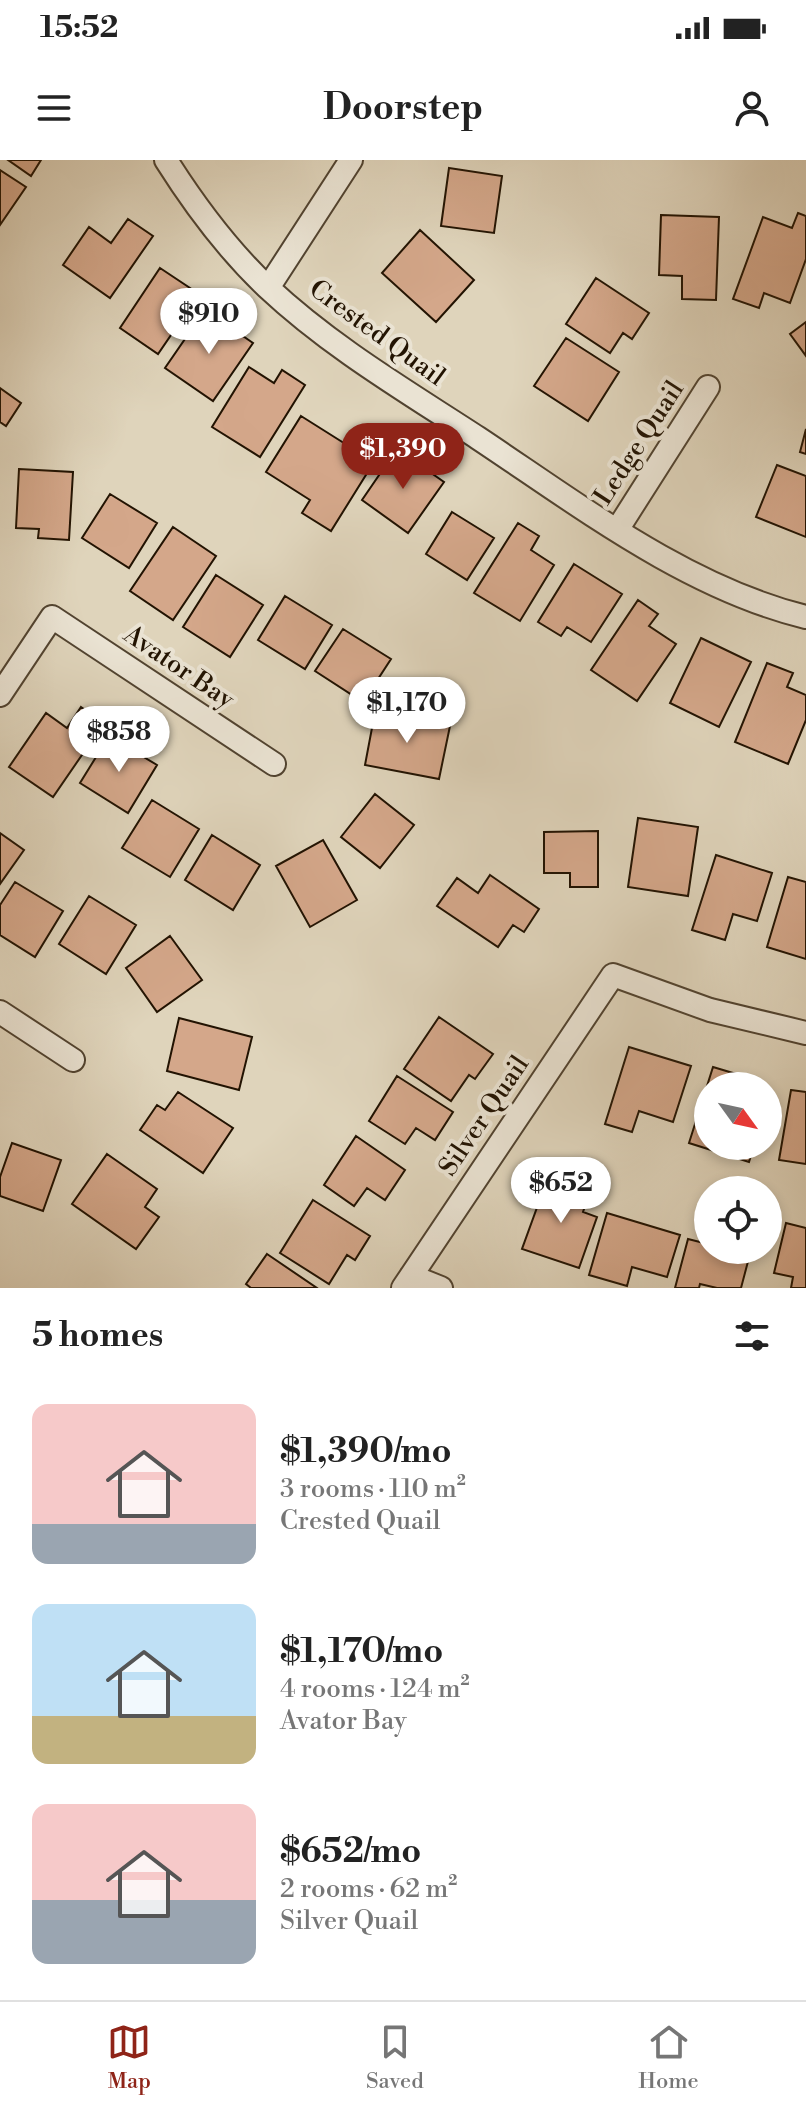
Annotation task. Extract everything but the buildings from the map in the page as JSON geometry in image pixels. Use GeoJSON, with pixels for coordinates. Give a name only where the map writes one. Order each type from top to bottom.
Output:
{"type":"FeatureCollection","features":[{"type":"Feature","properties":{"kind":"street","name":"Crested Quail"},"geometry":{"type":"LineString","coordinates":[[166,160],[222,240],[268,288],[331,341],[617,530],[700,577],[737,594],[806,617]]}},
{"type":"Feature","properties":{"kind":"street"},"geometry":{"type":"LineString","coordinates":[[268,288],[351,160]]}},
{"type":"Feature","properties":{"kind":"street","name":"Ledge Quail"},"geometry":{"type":"LineString","coordinates":[[617,530],[708,387]]}},
{"type":"Feature","properties":{"kind":"street","name":"Avator Bay"},"geometry":{"type":"LineString","coordinates":[[0,695],[52,617],[274,764]]}},
{"type":"Feature","properties":{"kind":"street","name":"Silver Quail"},"geometry":{"type":"LineString","coordinates":[[407,1282],[613,975],[710,1010],[806,1033]]}},
{"type":"Feature","properties":{"kind":"street"},"geometry":{"type":"LineString","coordinates":[[0,1012],[73,1060]]}},
{"type":"Feature","properties":{"kind":"street"},"geometry":{"type":"LineString","coordinates":[[407,1282],[441,1288]]}}]}
